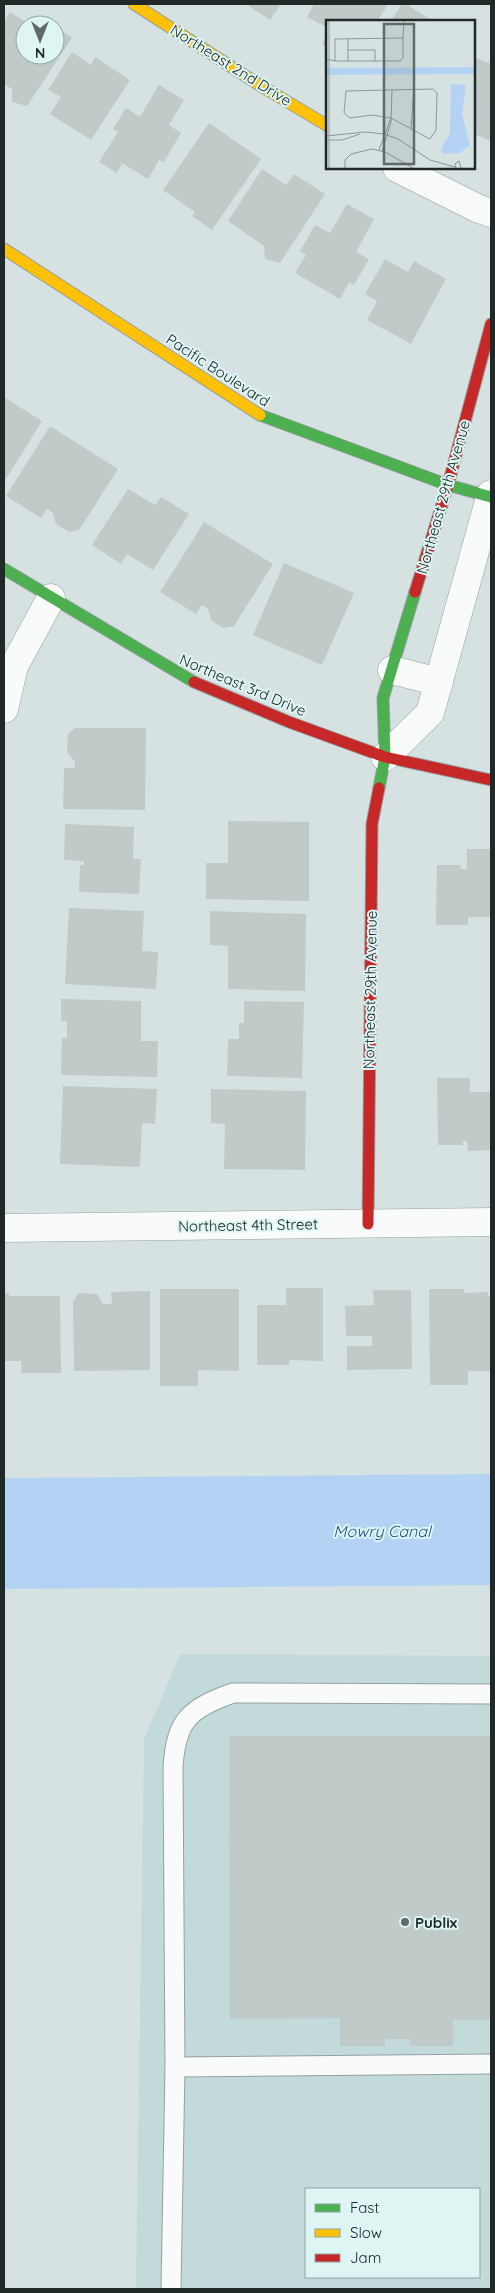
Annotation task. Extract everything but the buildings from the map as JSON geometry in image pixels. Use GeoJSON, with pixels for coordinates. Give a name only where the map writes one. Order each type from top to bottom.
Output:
{"type":"FeatureCollection","features":[{"type":"Feature","properties":{"kind":"street","name":"Northeast 2nd Drive"},"geometry":{"type":"LineString","coordinates":[[134,4],[261,86],[326,125]]}},
{"type":"Feature","properties":{"kind":"street"},"geometry":{"type":"LineString","coordinates":[[399,169],[479,209],[491,213]]}},
{"type":"Feature","properties":{"kind":"street","name":"Pacific Boulevard"},"geometry":{"type":"LineString","coordinates":[[4,250],[265,418],[448,485],[491,496]]}},
{"type":"Feature","properties":{"kind":"street","name":"Northeast 29th Avenue"},"geometry":{"type":"LineString","coordinates":[[368,1224],[372,824],[385,757],[383,698],[448,485],[491,324]]}},
{"type":"Feature","properties":{"kind":"street"},"geometry":{"type":"LineString","coordinates":[[385,757],[430,713],[491,496]]}},
{"type":"Feature","properties":{"kind":"street","name":"Northeast 3rd Drive"},"geometry":{"type":"LineString","coordinates":[[4,569],[183,678],[289,722],[385,757],[491,780]]}},
{"type":"Feature","properties":{"kind":"street"},"geometry":{"type":"LineString","coordinates":[[4,709],[14,666],[51,598]]}},
{"type":"Feature","properties":{"kind":"street"},"geometry":{"type":"LineString","coordinates":[[392,670],[438,682]]}},
{"type":"Feature","properties":{"kind":"street","name":"Northeast 4th Street"},"geometry":{"type":"LineString","coordinates":[[4,1228],[491,1222]]}},
{"type":"Feature","properties":{"kind":"lane"},"geometry":{"type":"LineString","coordinates":[[171,2289],[175,2067],[173,1767],[174,1750],[183,1722],[209,1701],[233,1693],[491,1694]]}},
{"type":"Feature","properties":{"kind":"lane"},"geometry":{"type":"LineString","coordinates":[[175,2067],[491,2064]]}},
{"type":"Feature","properties":{"kind":"shaded area"},"geometry":{"type":"Polygon","coordinates":[[[180,1654],[491,1656],[491,2289],[136,2289],[144,1740],[180,1654]]]}},
{"type":"Feature","properties":{"kind":"water","name":"Mowry Canal"},"geometry":{"type":"Polygon","coordinates":[[[491,1474],[491,1585],[4,1589],[4,1478],[491,1474]]]}},
{"type":"Feature","properties":{"kind":"traffic: fast"},"geometry":{"type":"LineString","coordinates":[[260,415],[448,485],[491,497]]}},
{"type":"Feature","properties":{"kind":"traffic: fast"},"geometry":{"type":"LineString","coordinates":[[4,569],[194,682]]}},
{"type":"Feature","properties":{"kind":"traffic: fast"},"geometry":{"type":"LineString","coordinates":[[379,788],[385,757],[383,698],[415,592]]}},
{"type":"Feature","properties":{"kind":"traffic: slow"},"geometry":{"type":"LineString","coordinates":[[134,4],[261,86],[326,125]]}},
{"type":"Feature","properties":{"kind":"traffic: slow"},"geometry":{"type":"LineString","coordinates":[[4,249],[260,415]]}},
{"type":"Feature","properties":{"kind":"traffic: jam"},"geometry":{"type":"LineString","coordinates":[[415,592],[448,485],[491,324]]}},
{"type":"Feature","properties":{"kind":"traffic: jam"},"geometry":{"type":"LineString","coordinates":[[194,682],[289,722],[385,757],[491,780]]}},
{"type":"Feature","properties":{"kind":"traffic: jam"},"geometry":{"type":"LineString","coordinates":[[368,1224],[372,824],[379,788]]}},
{"type":"Feature","properties":{"kind":"place","name":"Publix"},"geometry":{"type":"Point","coordinates":[405,1922]}}]}
